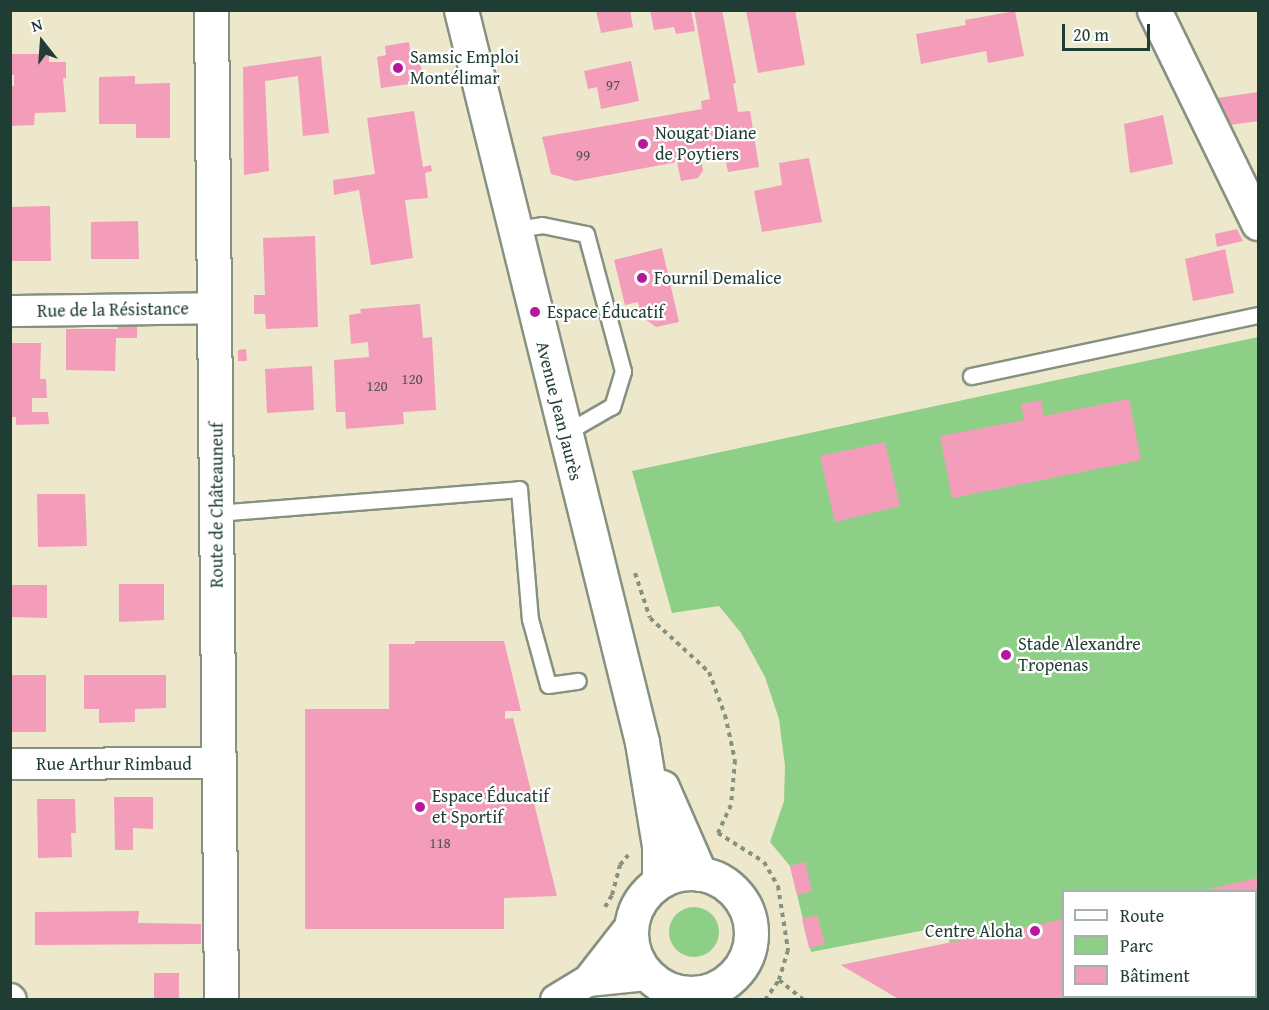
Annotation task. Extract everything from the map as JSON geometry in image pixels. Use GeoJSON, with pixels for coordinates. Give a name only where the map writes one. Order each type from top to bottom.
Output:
{"type":"FeatureCollection","features":[{"type":"Feature","properties":{"kind":"main road","name":"Route de Châteauneuf"},"geometry":{"type":"LineString","coordinates":[[211,10],[221,999]]}},
{"type":"Feature","properties":{"kind":"main road","name":"Avenue Jean Jaurès"},"geometry":{"type":"LineString","coordinates":[[461,10],[642,742],[659,846],[659,882]]}},
{"type":"Feature","properties":{"kind":"main road"},"geometry":{"type":"LineString","coordinates":[[1154,10],[1251,192],[1258,224]]}},
{"type":"Feature","properties":{"kind":"main road","name":"Avenue Jean Jaurès"},"geometry":{"type":"LineString","coordinates":[[642,742],[700,873]]}},
{"type":"Feature","properties":{"kind":"main road"},"geometry":{"type":"LineString","coordinates":[[700,873],[713,876],[729,885],[742,899],[750,916],[752,935],[748,953],[726,991],[668,991],[637,962],[632,945],[631,926],[635,909],[645,894],[659,882],[676,875],[700,873]]}},
{"type":"Feature","properties":{"kind":"street","name":"Rue de la Résistance"},"geometry":{"type":"LineString","coordinates":[[10,311],[215,308]]}},
{"type":"Feature","properties":{"kind":"street","name":"Rue Arthur Rimbaud"},"geometry":{"type":"LineString","coordinates":[[10,764],[218,763]]}},
{"type":"Feature","properties":{"kind":"street"},"geometry":{"type":"LineString","coordinates":[[556,999],[588,981],[631,926]]}},
{"type":"Feature","properties":{"kind":"street"},"geometry":{"type":"LineString","coordinates":[[588,981],[668,991]]}},
{"type":"Feature","properties":{"kind":"lane"},"geometry":{"type":"LineString","coordinates":[[515,228],[542,225],[586,234],[623,371],[612,406],[565,433]]}},
{"type":"Feature","properties":{"kind":"lane"},"geometry":{"type":"LineString","coordinates":[[971,376],[1258,315]]}},
{"type":"Feature","properties":{"kind":"lane"},"geometry":{"type":"LineString","coordinates":[[217,513],[519,489],[530,620],[548,685],[578,681]]}},
{"type":"Feature","properties":{"kind":"path"},"geometry":{"type":"LineString","coordinates":[[632,563],[650,618],[709,672],[725,715],[735,760],[731,805],[718,833],[764,862],[778,886],[788,950],[779,980],[765,999]]}},
{"type":"Feature","properties":{"kind":"path"},"geometry":{"type":"LineString","coordinates":[[779,980],[804,999]]}},
{"type":"Feature","properties":{"kind":"green space","name":"Stade Alexandre Tropenas"},"geometry":{"type":"Polygon","coordinates":[[[1258,337],[1258,999],[899,999],[841,965],[950,943],[946,926],[811,952],[790,866],[770,842],[784,801],[785,766],[779,719],[765,677],[741,633],[719,606],[672,613],[632,471],[1258,337]]]}},
{"type":"Feature","properties":{"kind":"green space"},"geometry":{"type":"Polygon","coordinates":[[[689,907],[699,907],[712,914],[719,927],[719,937],[712,950],[699,957],[689,957],[680,953],[673,946],[669,937],[669,927],[673,918],[680,911],[689,907]]]}},
{"type":"Feature","properties":{"kind":"building"},"geometry":{"type":"Polygon","coordinates":[[[596,10],[630,10],[633,27],[601,33],[596,10]]]}},
{"type":"Feature","properties":{"kind":"building"},"geometry":{"type":"Polygon","coordinates":[[[650,10],[691,10],[695,31],[676,34],[674,27],[654,30],[650,10]]]}},
{"type":"Feature","properties":{"kind":"building"},"geometry":{"type":"Polygon","coordinates":[[[694,10],[722,10],[736,83],[733,84],[738,112],[750,111],[759,167],[728,172],[724,153],[701,158],[703,170],[698,178],[681,181],[677,162],[576,181],[551,174],[542,137],[702,109],[701,101],[710,99],[694,10]]]}},
{"type":"Feature","properties":{"kind":"building"},"geometry":{"type":"Polygon","coordinates":[[[746,10],[795,10],[805,65],[758,73],[746,10]]]}},
{"type":"Feature","properties":{"kind":"building"},"geometry":{"type":"Polygon","coordinates":[[[1015,11],[1024,56],[988,63],[986,51],[921,64],[916,34],[966,25],[965,20],[1015,11]]]}},
{"type":"Feature","properties":{"kind":"building"},"geometry":{"type":"Polygon","coordinates":[[[409,42],[410,51],[419,50],[423,82],[381,88],[377,57],[386,55],[385,46],[409,42]]]}},
{"type":"Feature","properties":{"kind":"building"},"geometry":{"type":"Polygon","coordinates":[[[10,54],[49,54],[49,62],[66,62],[66,78],[63,78],[66,112],[35,113],[34,125],[10,126],[10,86],[14,86],[14,75],[10,75],[10,54]]]}},
{"type":"Feature","properties":{"kind":"building"},"geometry":{"type":"Polygon","coordinates":[[[321,56],[329,133],[303,136],[298,76],[265,81],[269,171],[244,175],[243,67],[321,56]]]}},
{"type":"Feature","properties":{"kind":"building"},"geometry":{"type":"Polygon","coordinates":[[[631,61],[639,101],[601,109],[597,87],[588,89],[584,71],[631,61]]]}},
{"type":"Feature","properties":{"kind":"building"},"geometry":{"type":"Polygon","coordinates":[[[135,76],[135,84],[170,83],[170,138],[136,138],[136,124],[99,124],[99,77],[135,76]]]}},
{"type":"Feature","properties":{"kind":"building"},"geometry":{"type":"Polygon","coordinates":[[[1258,92],[1258,121],[1230,125],[1217,98],[1258,92]]]}},
{"type":"Feature","properties":{"kind":"building"},"geometry":{"type":"Polygon","coordinates":[[[414,111],[423,167],[431,165],[432,171],[425,173],[428,198],[405,200],[413,258],[371,265],[359,190],[334,195],[333,180],[375,174],[367,118],[414,111]]]}},
{"type":"Feature","properties":{"kind":"building"},"geometry":{"type":"Polygon","coordinates":[[[1163,115],[1173,164],[1130,173],[1124,124],[1163,115]]]}},
{"type":"Feature","properties":{"kind":"building"},"geometry":{"type":"Polygon","coordinates":[[[809,158],[822,222],[762,232],[754,191],[782,185],[779,163],[809,158]]]}},
{"type":"Feature","properties":{"kind":"building"},"geometry":{"type":"Polygon","coordinates":[[[50,206],[51,261],[10,261],[10,207],[50,206]]]}},
{"type":"Feature","properties":{"kind":"building"},"geometry":{"type":"Polygon","coordinates":[[[138,221],[139,259],[91,259],[91,222],[138,221]]]}},
{"type":"Feature","properties":{"kind":"building"},"geometry":{"type":"Polygon","coordinates":[[[1237,229],[1243,241],[1217,247],[1215,234],[1237,229]]]}},
{"type":"Feature","properties":{"kind":"building"},"geometry":{"type":"Polygon","coordinates":[[[315,236],[318,327],[266,329],[265,314],[254,314],[254,295],[265,295],[263,238],[315,236]]]}},
{"type":"Feature","properties":{"kind":"building"},"geometry":{"type":"Polygon","coordinates":[[[662,248],[679,322],[656,327],[641,316],[638,302],[625,305],[614,260],[662,248]]]}},
{"type":"Feature","properties":{"kind":"building"},"geometry":{"type":"Polygon","coordinates":[[[1225,249],[1234,293],[1193,301],[1185,259],[1225,249]]]}},
{"type":"Feature","properties":{"kind":"building"},"geometry":{"type":"Polygon","coordinates":[[[420,304],[423,338],[432,337],[436,410],[403,412],[404,424],[346,429],[345,412],[336,412],[334,360],[369,357],[368,342],[351,344],[349,315],[361,313],[360,309],[420,304]]]}},
{"type":"Feature","properties":{"kind":"building"},"geometry":{"type":"Polygon","coordinates":[[[137,322],[137,338],[116,338],[115,371],[66,370],[66,329],[118,329],[118,323],[137,322]]]}},
{"type":"Feature","properties":{"kind":"building"},"geometry":{"type":"Polygon","coordinates":[[[10,343],[41,343],[40,379],[46,379],[47,398],[32,398],[32,412],[48,412],[49,424],[16,425],[16,417],[10,417],[10,343]]]}},
{"type":"Feature","properties":{"kind":"building"},"geometry":{"type":"Polygon","coordinates":[[[246,349],[247,361],[238,361],[238,350],[246,349]]]}},
{"type":"Feature","properties":{"kind":"building"},"geometry":{"type":"Polygon","coordinates":[[[312,366],[314,410],[267,413],[265,369],[312,366]]]}},
{"type":"Feature","properties":{"kind":"building"},"geometry":{"type":"Polygon","coordinates":[[[1129,399],[1141,460],[952,498],[940,436],[1024,420],[1021,404],[1041,400],[1044,416],[1129,399]]]}},
{"type":"Feature","properties":{"kind":"building"},"geometry":{"type":"Polygon","coordinates":[[[885,442],[900,506],[835,522],[820,456],[885,442]]]}},
{"type":"Feature","properties":{"kind":"building"},"geometry":{"type":"Polygon","coordinates":[[[37,494],[85,494],[87,546],[38,547],[37,494]]]}},
{"type":"Feature","properties":{"kind":"building"},"geometry":{"type":"Polygon","coordinates":[[[119,584],[164,584],[164,620],[119,622],[119,584]]]}},
{"type":"Feature","properties":{"kind":"building"},"geometry":{"type":"Polygon","coordinates":[[[10,585],[47,585],[47,618],[10,617],[10,585]]]}},
{"type":"Feature","properties":{"kind":"building","name":"Espace Éducatif et Sportif"},"geometry":{"type":"Polygon","coordinates":[[[415,641],[504,641],[521,711],[505,711],[505,719],[513,718],[557,896],[504,898],[504,929],[305,929],[305,709],[389,709],[389,644],[415,644],[415,641]]]}},
{"type":"Feature","properties":{"kind":"building"},"geometry":{"type":"Polygon","coordinates":[[[10,675],[46,675],[46,732],[10,732],[10,675]]]}},
{"type":"Feature","properties":{"kind":"building"},"geometry":{"type":"Polygon","coordinates":[[[84,675],[166,675],[166,708],[135,709],[135,722],[99,723],[99,709],[84,709],[84,675]]]}},
{"type":"Feature","properties":{"kind":"building"},"geometry":{"type":"Polygon","coordinates":[[[114,797],[153,797],[153,829],[133,828],[133,850],[115,850],[114,797]]]}},
{"type":"Feature","properties":{"kind":"building"},"geometry":{"type":"Polygon","coordinates":[[[37,799],[75,799],[76,833],[71,833],[72,857],[38,858],[37,799]]]}},
{"type":"Feature","properties":{"kind":"building"},"geometry":{"type":"Polygon","coordinates":[[[805,862],[812,891],[797,895],[790,866],[805,862]]]}},
{"type":"Feature","properties":{"kind":"building"},"geometry":{"type":"Polygon","coordinates":[[[1258,878],[1258,927],[1257,890],[1204,890],[1258,878]]]}},
{"type":"Feature","properties":{"kind":"building"},"geometry":{"type":"Polygon","coordinates":[[[139,911],[138,923],[201,924],[201,944],[35,945],[35,912],[139,911]]]}},
{"type":"Feature","properties":{"kind":"building"},"geometry":{"type":"Polygon","coordinates":[[[817,915],[825,944],[809,948],[802,919],[817,915]]]}},
{"type":"Feature","properties":{"kind":"building","name":"Centre Aloha"},"geometry":{"type":"Polygon","coordinates":[[[1062,919],[1062,998],[1162,999],[912,999],[913,997],[899,999],[841,965],[1062,919]]]}},
{"type":"Feature","properties":{"kind":"building"},"geometry":{"type":"Polygon","coordinates":[[[154,973],[179,973],[179,999],[154,999],[154,973]]]}},
{"type":"Feature","properties":{"kind":"place","name":"Samsic Emploi Montélimar"},"geometry":{"type":"Point","coordinates":[398,68]}},
{"type":"Feature","properties":{"kind":"place","name":"Nougat Diane de Poytiers"},"geometry":{"type":"Point","coordinates":[643,144]}},
{"type":"Feature","properties":{"kind":"place","name":"Fournil Demalice"},"geometry":{"type":"Point","coordinates":[642,278]}},
{"type":"Feature","properties":{"kind":"place","name":"Espace Éducatif"},"geometry":{"type":"Point","coordinates":[535,312]}},
{"type":"Feature","properties":{"kind":"place","name":"Stade Alexandre Tropenas"},"geometry":{"type":"Point","coordinates":[1006,655]}},
{"type":"Feature","properties":{"kind":"place","name":"Espace Éducatif et Sportif"},"geometry":{"type":"Point","coordinates":[420,807]}},
{"type":"Feature","properties":{"kind":"place","name":"Centre Aloha"},"geometry":{"type":"Point","coordinates":[1035,931]}}]}
